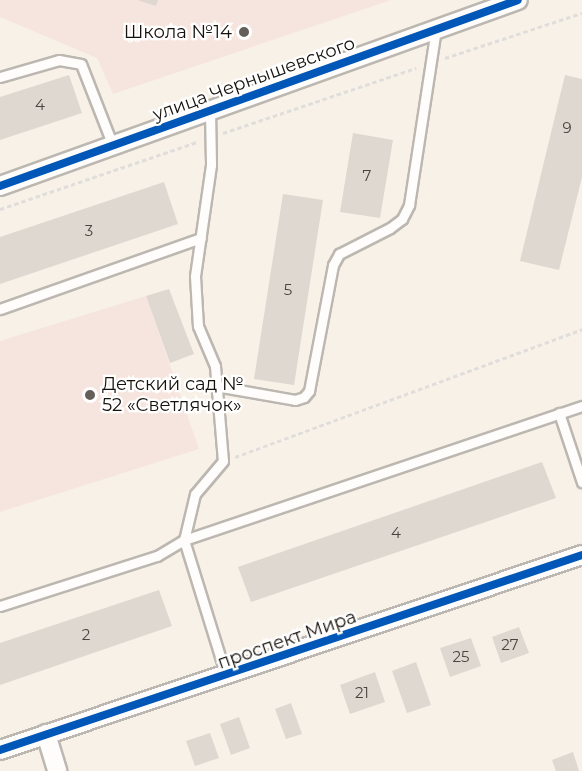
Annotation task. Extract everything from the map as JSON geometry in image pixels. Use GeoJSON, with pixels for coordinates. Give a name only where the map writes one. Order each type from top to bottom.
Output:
{"type":"FeatureCollection","features":[{"type":"Feature","properties":{"kind":"street","name":"улица Чернышевского"},"geometry":{"type":"LineString","coordinates":[[0,186],[518,0]]}},
{"type":"Feature","properties":{"kind":"street","name":"проспект Мира"},"geometry":{"type":"LineString","coordinates":[[0,750],[582,555]]}},
{"type":"Feature","properties":{"kind":"street"},"geometry":{"type":"LineString","coordinates":[[46,734],[57,771]]}},
{"type":"Feature","properties":{"kind":"lane"},"geometry":{"type":"LineString","coordinates":[[216,386],[295,400],[304,398],[309,391],[333,265],[339,254],[390,228],[402,219],[409,205],[436,29]]}},
{"type":"Feature","properties":{"kind":"lane"},"geometry":{"type":"LineString","coordinates":[[0,77],[59,60],[81,64],[113,146]]}},
{"type":"Feature","properties":{"kind":"lane"},"geometry":{"type":"LineString","coordinates":[[210,111],[211,165],[195,276],[198,326],[215,366],[223,461],[195,494],[184,540],[226,676]]}},
{"type":"Feature","properties":{"kind":"lane"},"geometry":{"type":"LineString","coordinates":[[0,309],[201,238]]}},
{"type":"Feature","properties":{"kind":"lane"},"geometry":{"type":"LineString","coordinates":[[0,606],[157,556],[184,540],[582,406]]}},
{"type":"Feature","properties":{"kind":"lane"},"geometry":{"type":"LineString","coordinates":[[559,413],[582,482]]}},
{"type":"Feature","properties":{"kind":"path"},"geometry":{"type":"LineString","coordinates":[[0,209],[582,13]]}},
{"type":"Feature","properties":{"kind":"path"},"geometry":{"type":"LineString","coordinates":[[223,461],[582,329]]}},
{"type":"Feature","properties":{"kind":"shaded area"},"geometry":{"type":"Polygon","coordinates":[[[0,0],[391,0],[113,94],[97,58],[0,17],[0,0]]]}},
{"type":"Feature","properties":{"kind":"shaded area","name":"Детский сад № 52 «Светлячок»"},"geometry":{"type":"Polygon","coordinates":[[[146,296],[199,449],[0,512],[0,341],[146,296]]]}},
{"type":"Feature","properties":{"kind":"building"},"geometry":{"type":"Polygon","coordinates":[[[137,0],[158,0],[156,6],[137,0]]]}},
{"type":"Feature","properties":{"kind":"building"},"geometry":{"type":"Polygon","coordinates":[[[69,75],[82,113],[0,140],[0,97],[69,75]]]}},
{"type":"Feature","properties":{"kind":"building"},"geometry":{"type":"Polygon","coordinates":[[[565,75],[582,79],[582,177],[559,270],[520,261],[565,75]]]}},
{"type":"Feature","properties":{"kind":"building"},"geometry":{"type":"Polygon","coordinates":[[[353,133],[393,140],[380,218],[340,212],[353,133]]]}},
{"type":"Feature","properties":{"kind":"building"},"geometry":{"type":"Polygon","coordinates":[[[164,182],[178,224],[0,284],[0,237],[164,182]]]}},
{"type":"Feature","properties":{"kind":"building"},"geometry":{"type":"Polygon","coordinates":[[[283,194],[323,200],[294,385],[254,379],[283,194]]]}},
{"type":"Feature","properties":{"kind":"building"},"geometry":{"type":"Polygon","coordinates":[[[169,289],[194,354],[170,363],[146,296],[169,289]]]}},
{"type":"Feature","properties":{"kind":"building"},"geometry":{"type":"Polygon","coordinates":[[[542,462],[556,498],[251,602],[238,567],[542,462]]]}},
{"type":"Feature","properties":{"kind":"building"},"geometry":{"type":"Polygon","coordinates":[[[159,590],[172,626],[0,685],[0,643],[159,590]]]}},
{"type":"Feature","properties":{"kind":"building"},"geometry":{"type":"Polygon","coordinates":[[[519,627],[529,653],[501,663],[492,637],[519,627]]]}},
{"type":"Feature","properties":{"kind":"building"},"geometry":{"type":"Polygon","coordinates":[[[471,638],[481,666],[450,677],[440,648],[471,638]]]}},
{"type":"Feature","properties":{"kind":"building"},"geometry":{"type":"Polygon","coordinates":[[[416,662],[431,705],[407,713],[392,671],[416,662]]]}},
{"type":"Feature","properties":{"kind":"building"},"geometry":{"type":"Polygon","coordinates":[[[375,672],[385,702],[350,714],[340,685],[375,672]]]}},
{"type":"Feature","properties":{"kind":"building"},"geometry":{"type":"Polygon","coordinates":[[[291,703],[302,734],[286,739],[275,709],[291,703]]]}},
{"type":"Feature","properties":{"kind":"building"},"geometry":{"type":"Polygon","coordinates":[[[239,717],[250,748],[231,755],[220,724],[239,717]]]}},
{"type":"Feature","properties":{"kind":"building"},"geometry":{"type":"Polygon","coordinates":[[[210,733],[219,758],[195,766],[186,741],[210,733]]]}},
{"type":"Feature","properties":{"kind":"building"},"geometry":{"type":"Polygon","coordinates":[[[573,752],[579,771],[556,771],[552,760],[573,752]]]}},
{"type":"Feature","properties":{"kind":"cycle path"},"geometry":{"type":"LineString","coordinates":[[0,186],[518,0]]}},
{"type":"Feature","properties":{"kind":"cycle path"},"geometry":{"type":"LineString","coordinates":[[0,750],[582,555]]}},
{"type":"Feature","properties":{"kind":"place","name":"Школа №14"},"geometry":{"type":"Point","coordinates":[244,32]}},
{"type":"Feature","properties":{"kind":"place","name":"Детский сад № 52 «Светлячок»"},"geometry":{"type":"Point","coordinates":[90,395]}}]}
